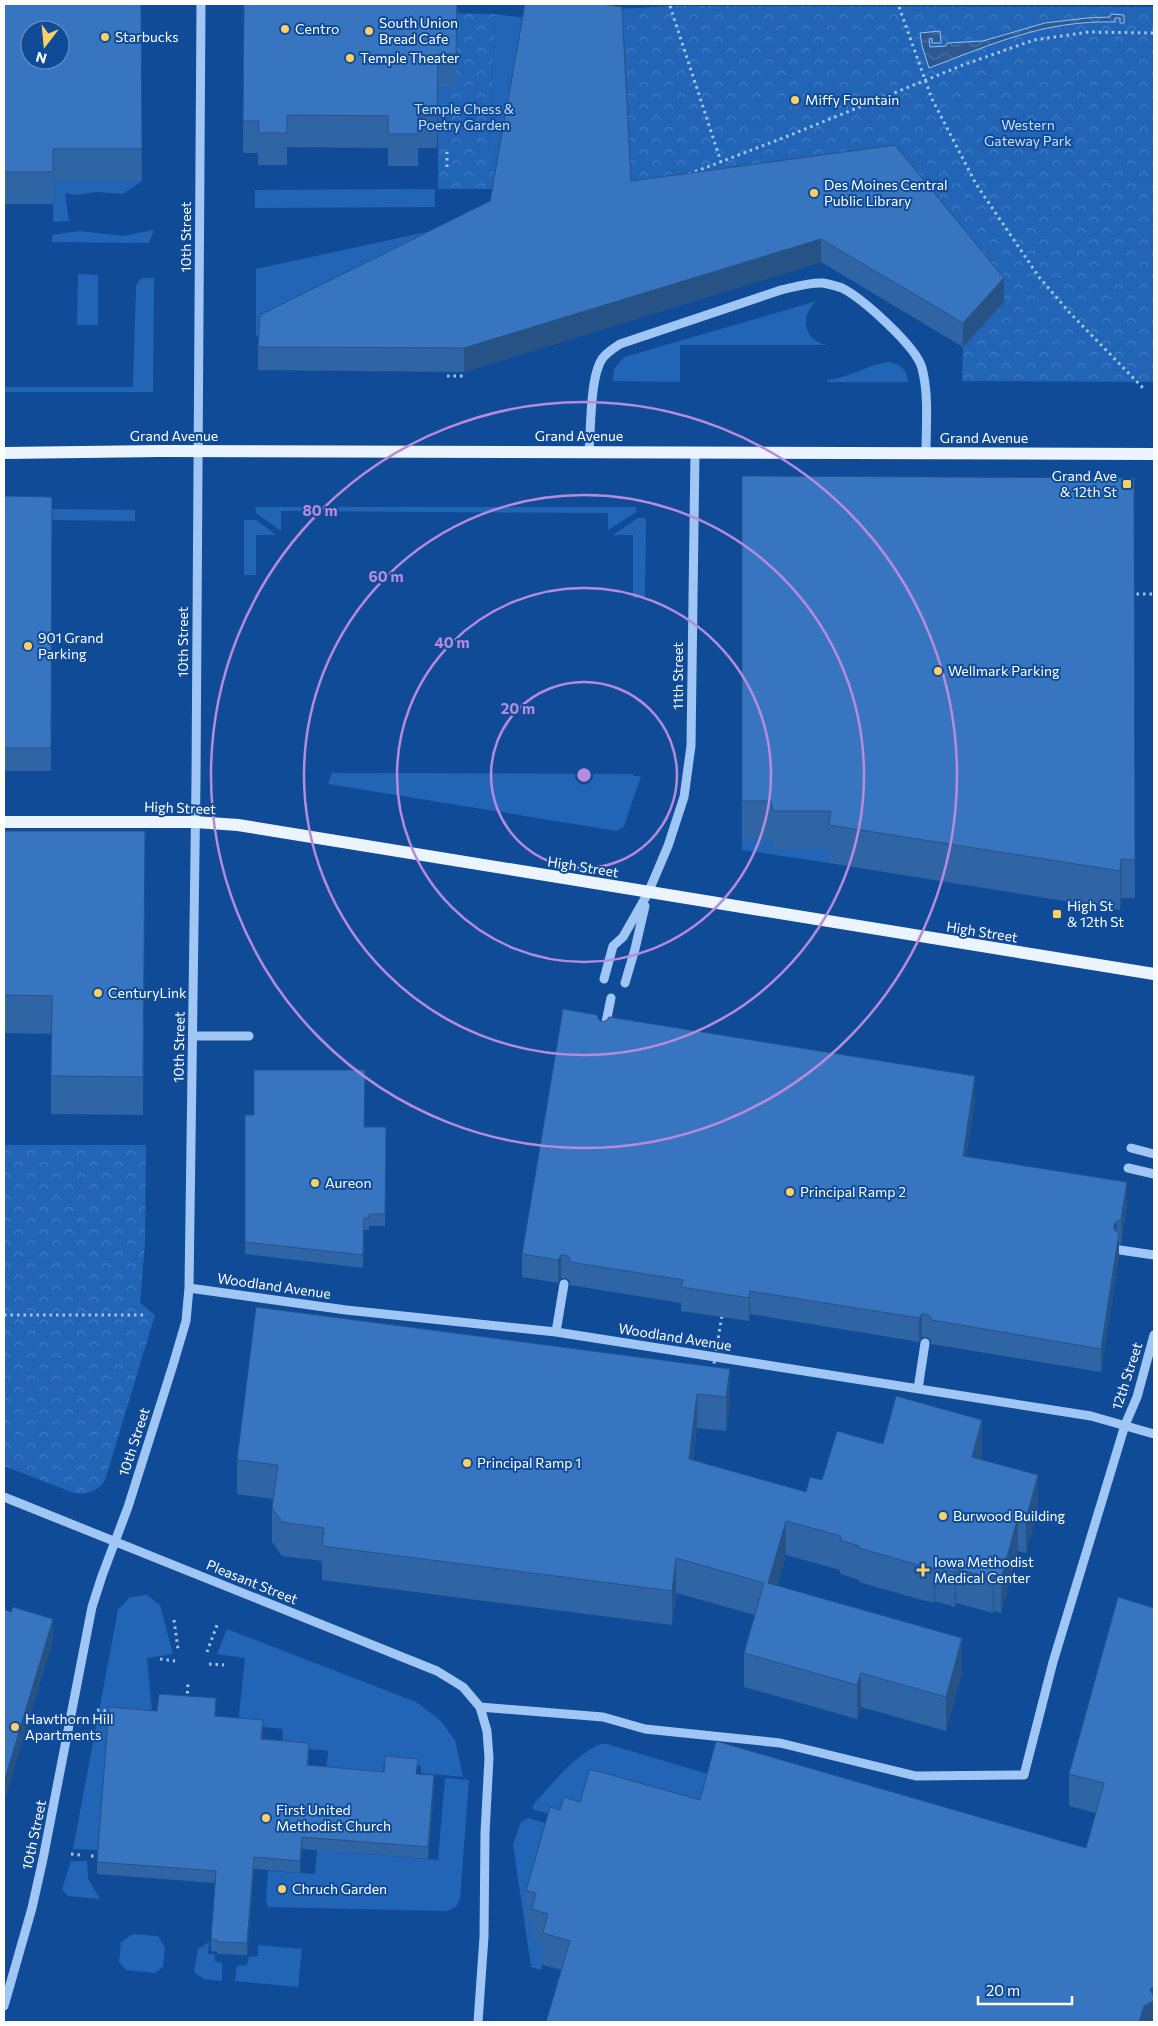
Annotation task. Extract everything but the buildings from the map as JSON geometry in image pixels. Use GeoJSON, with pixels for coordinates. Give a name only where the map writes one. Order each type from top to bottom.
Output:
{"type":"FeatureCollection","features":[{"type":"Feature","properties":{"kind":"main road","name":"Grand Avenue"},"geometry":{"type":"LineString","coordinates":[[4,453],[589,451],[1154,454]]}},
{"type":"Feature","properties":{"kind":"main road","name":"High Street"},"geometry":{"type":"LineString","coordinates":[[4,822],[195,822],[238,825],[1154,974]]}},
{"type":"Feature","properties":{"kind":"street","name":"10th Street"},"geometry":{"type":"LineString","coordinates":[[4,2006],[32,1908],[43,1859],[92,1607],[130,1500],[186,1321],[189,1288],[193,1036],[201,4]]}},
{"type":"Feature","properties":{"kind":"street"},"geometry":{"type":"LineString","coordinates":[[589,451],[597,372],[602,359],[610,351],[620,344],[781,290],[801,285],[823,283],[840,287],[858,298],[901,336],[922,366],[926,387],[926,452]]}},
{"type":"Feature","properties":{"kind":"street","name":"11th Street"},"geometry":{"type":"LineString","coordinates":[[648,893],[684,797],[692,746],[695,452]]}},
{"type":"Feature","properties":{"kind":"street"},"geometry":{"type":"LineString","coordinates":[[604,979],[613,946],[623,937],[648,893]]}},
{"type":"Feature","properties":{"kind":"street"},"geometry":{"type":"LineString","coordinates":[[625,983],[636,949],[636,940],[648,893]]}},
{"type":"Feature","properties":{"kind":"street"},"geometry":{"type":"LineString","coordinates":[[603,1039],[611,998]]}},
{"type":"Feature","properties":{"kind":"street"},"geometry":{"type":"LineString","coordinates":[[193,1036],[250,1036]]}},
{"type":"Feature","properties":{"kind":"street"},"geometry":{"type":"LineString","coordinates":[[1131,1148],[1154,1154]]}},
{"type":"Feature","properties":{"kind":"street"},"geometry":{"type":"LineString","coordinates":[[1128,1168],[1154,1174]]}},
{"type":"Feature","properties":{"kind":"street"},"geometry":{"type":"LineString","coordinates":[[1120,1250],[1154,1255]]}},
{"type":"Feature","properties":{"kind":"street"},"geometry":{"type":"LineString","coordinates":[[556,1332],[564,1284]]}},
{"type":"Feature","properties":{"kind":"street","name":"Woodland Avenue"},"geometry":{"type":"LineString","coordinates":[[189,1288],[346,1310],[556,1332],[1091,1416],[1154,1434]]}},
{"type":"Feature","properties":{"kind":"street","name":"12th Street"},"geometry":{"type":"LineString","coordinates":[[480,1707],[603,1717],[646,1729],[780,1743],[916,1776],[1024,1775],[1053,1662],[1100,1512],[1124,1425],[1138,1397],[1154,1335]]}},
{"type":"Feature","properties":{"kind":"street"},"geometry":{"type":"LineString","coordinates":[[918,1389],[925,1343]]}},
{"type":"Feature","properties":{"kind":"street","name":"Pleasant Street"},"geometry":{"type":"LineString","coordinates":[[4,1497],[437,1671],[463,1687],[480,1707]]}},
{"type":"Feature","properties":{"kind":"street"},"geometry":{"type":"LineString","coordinates":[[478,2022],[484,1937],[488,1758],[487,1731],[480,1707]]}},
{"type":"Feature","properties":{"kind":"path"},"geometry":{"type":"LineString","coordinates":[[670,6],[721,162]]}},
{"type":"Feature","properties":{"kind":"path"},"geometry":{"type":"LineString","coordinates":[[899,7],[932,99],[976,184],[1039,277],[1069,312],[1145,390]]}},
{"type":"Feature","properties":{"kind":"path"},"geometry":{"type":"LineString","coordinates":[[685,175],[926,81],[987,55],[1047,37],[1089,32],[1153,33]]}},
{"type":"Feature","properties":{"kind":"path"},"geometry":{"type":"LineString","coordinates":[[447,152],[447,167]]}},
{"type":"Feature","properties":{"kind":"path"},"geometry":{"type":"LineString","coordinates":[[447,376],[463,376]]}},
{"type":"Feature","properties":{"kind":"path"},"geometry":{"type":"LineString","coordinates":[[1122,594],[1154,594]]}},
{"type":"Feature","properties":{"kind":"path"},"geometry":{"type":"LineString","coordinates":[[712,1377],[722,1309]]}},
{"type":"Feature","properties":{"kind":"path"},"geometry":{"type":"LineString","coordinates":[[4,1315],[143,1315]]}},
{"type":"Feature","properties":{"kind":"path"},"geometry":{"type":"LineString","coordinates":[[174,1620],[178,1649]]}},
{"type":"Feature","properties":{"kind":"path"},"geometry":{"type":"LineString","coordinates":[[207,1652],[217,1625]]}},
{"type":"Feature","properties":{"kind":"path"},"geometry":{"type":"LineString","coordinates":[[160,1660],[175,1661]]}},
{"type":"Feature","properties":{"kind":"path"},"geometry":{"type":"LineString","coordinates":[[209,1664],[224,1665]]}},
{"type":"Feature","properties":{"kind":"path"},"geometry":{"type":"LineString","coordinates":[[186,1708],[188,1683]]}},
{"type":"Feature","properties":{"kind":"path"},"geometry":{"type":"LineString","coordinates":[[97,1710],[119,1712]]}},
{"type":"Feature","properties":{"kind":"path"},"geometry":{"type":"LineString","coordinates":[[71,1854],[81,1855]]}},
{"type":"Feature","properties":{"kind":"path"},"geometry":{"type":"LineString","coordinates":[[91,1856],[99,1856]]}},
{"type":"Feature","properties":{"kind":"green space","name":"Western Gateway Park"},"geometry":{"type":"Polygon","coordinates":[[[670,6],[1154,7],[1154,382],[962,381],[963,347],[1003,302],[631,204],[620,9],[670,6]]]}},
{"type":"Feature","properties":{"kind":"green space","name":"Temple Chess & Poetry Garden"},"geometry":{"type":"Polygon","coordinates":[[[442,13],[495,14],[489,153],[503,154],[497,189],[438,189],[438,86],[456,86],[442,13]]]}},
{"type":"Feature","properties":{"kind":"green space"},"geometry":{"type":"Polygon","coordinates":[[[495,14],[527,18],[503,154],[489,154],[495,14]]]}},
{"type":"Feature","properties":{"kind":"green space"},"geometry":{"type":"Polygon","coordinates":[[[53,181],[142,181],[123,194],[96,192],[76,195],[65,193],[69,221],[53,222],[53,181]]]}},
{"type":"Feature","properties":{"kind":"green space"},"geometry":{"type":"Polygon","coordinates":[[[435,189],[435,207],[255,208],[255,190],[435,189]]]}},
{"type":"Feature","properties":{"kind":"green space"},"geometry":{"type":"Polygon","coordinates":[[[491,218],[260,339],[256,335],[256,269],[491,218]]]}},
{"type":"Feature","properties":{"kind":"green space"},"geometry":{"type":"Polygon","coordinates":[[[154,230],[149,243],[52,242],[52,235],[79,231],[123,236],[154,230]]]}},
{"type":"Feature","properties":{"kind":"green space"},"geometry":{"type":"Polygon","coordinates":[[[78,274],[98,275],[98,325],[77,325],[78,274]]]}},
{"type":"Feature","properties":{"kind":"green space"},"geometry":{"type":"Polygon","coordinates":[[[142,278],[154,278],[153,392],[4,392],[4,387],[133,387],[136,286],[142,278]]]}},
{"type":"Feature","properties":{"kind":"green space"},"geometry":{"type":"Polygon","coordinates":[[[817,301],[808,313],[806,327],[813,338],[819,343],[827,345],[680,345],[680,382],[613,381],[614,369],[624,357],[817,301]]]}},
{"type":"Feature","properties":{"kind":"green space"},"geometry":{"type":"Polygon","coordinates":[[[888,362],[896,364],[904,370],[908,382],[827,382],[827,380],[843,377],[888,362]]]}},
{"type":"Feature","properties":{"kind":"green space"},"geometry":{"type":"Polygon","coordinates":[[[255,507],[636,507],[636,512],[608,530],[608,513],[281,511],[281,531],[256,513],[255,507]]]}},
{"type":"Feature","properties":{"kind":"green space"},"geometry":{"type":"Polygon","coordinates":[[[40,509],[135,510],[135,521],[40,520],[40,509]]]}},
{"type":"Feature","properties":{"kind":"green space"},"geometry":{"type":"Polygon","coordinates":[[[638,518],[646,518],[645,598],[633,598],[633,535],[613,535],[638,518]]]}},
{"type":"Feature","properties":{"kind":"green space"},"geometry":{"type":"Polygon","coordinates":[[[244,520],[256,520],[276,535],[256,535],[256,575],[244,575],[244,520]]]}},
{"type":"Feature","properties":{"kind":"green space"},"geometry":{"type":"Polygon","coordinates":[[[332,773],[633,774],[633,776],[641,776],[624,826],[617,831],[328,784],[332,773]]]}},
{"type":"Feature","properties":{"kind":"green space"},"geometry":{"type":"Polygon","coordinates":[[[742,839],[771,839],[773,849],[831,849],[829,863],[742,850],[742,839]]]}},
{"type":"Feature","properties":{"kind":"green space"},"geometry":{"type":"Polygon","coordinates":[[[4,1145],[146,1145],[145,1243],[140,1303],[155,1315],[105,1480],[100,1487],[87,1493],[74,1493],[4,1466],[4,1145]]]}},
{"type":"Feature","properties":{"kind":"green space"},"geometry":{"type":"Polygon","coordinates":[[[147,1595],[160,1605],[173,1654],[147,1658],[153,1723],[99,1850],[73,1849],[118,1610],[130,1597],[147,1595]]]}},
{"type":"Feature","properties":{"kind":"green space"},"geometry":{"type":"Polygon","coordinates":[[[227,1629],[416,1702],[440,1720],[455,1740],[463,1777],[421,1773],[421,1766],[384,1762],[382,1780],[326,1775],[328,1751],[282,1746],[283,1729],[238,1724],[245,1658],[217,1654],[227,1629]]]}},
{"type":"Feature","properties":{"kind":"green space"},"geometry":{"type":"Polygon","coordinates":[[[601,1744],[607,1744],[715,1776],[700,1832],[574,1821],[532,1809],[534,1804],[574,1762],[592,1748],[601,1744]]]}},
{"type":"Feature","properties":{"kind":"green space"},"geometry":{"type":"Polygon","coordinates":[[[445,1778],[469,1780],[460,1899],[456,1907],[447,1911],[268,1907],[266,1901],[268,1871],[315,1874],[317,1850],[438,1860],[445,1778]]]}},
{"type":"Feature","properties":{"kind":"green space"},"geometry":{"type":"Polygon","coordinates":[[[528,1818],[564,1829],[526,1922],[536,1925],[548,1946],[541,1970],[531,1967],[513,1844],[521,1822],[528,1818]]]}},
{"type":"Feature","properties":{"kind":"green space"},"geometry":{"type":"Polygon","coordinates":[[[71,1861],[87,1861],[88,1879],[100,1899],[68,1896],[62,1889],[71,1861]]]}},
{"type":"Feature","properties":{"kind":"green space"},"geometry":{"type":"Polygon","coordinates":[[[133,1934],[158,1936],[165,1948],[163,1967],[155,1973],[126,1970],[119,1962],[121,1942],[133,1934]]]}},
{"type":"Feature","properties":{"kind":"green space"},"geometry":{"type":"Polygon","coordinates":[[[209,1942],[208,1954],[215,1954],[215,1961],[222,1963],[222,1981],[204,1979],[194,1972],[198,1949],[209,1942]]]}},
{"type":"Feature","properties":{"kind":"green space"},"geometry":{"type":"Polygon","coordinates":[[[258,1945],[302,1949],[298,1987],[235,1981],[237,1966],[247,1965],[249,1957],[258,1956],[258,1945]]]}},
{"type":"Feature","properties":{"kind":"water"},"geometry":{"type":"Polygon","coordinates":[[[1111,14],[1124,15],[1124,23],[1120,23],[1120,18],[1115,18],[1115,22],[1089,22],[1042,29],[997,42],[929,68],[920,33],[940,31],[941,43],[932,43],[932,38],[929,39],[930,47],[946,46],[947,43],[983,41],[1045,23],[1110,17],[1111,14]]]}},
{"type":"Feature","properties":{"kind":"place","name":"Centro"},"geometry":{"type":"Point","coordinates":[285,29]}},
{"type":"Feature","properties":{"kind":"place","name":"South Union Bread Cafe"},"geometry":{"type":"Point","coordinates":[369,31]}},
{"type":"Feature","properties":{"kind":"place","name":"Starbucks"},"geometry":{"type":"Point","coordinates":[105,37]}},
{"type":"Feature","properties":{"kind":"place","name":"Temple Theater"},"geometry":{"type":"Point","coordinates":[350,58]}},
{"type":"Feature","properties":{"kind":"place","name":"Miffy Fountain"},"geometry":{"type":"Point","coordinates":[795,100]}},
{"type":"Feature","properties":{"kind":"place","name":"Des Moines Central Public Library"},"geometry":{"type":"Point","coordinates":[814,193]}},
{"type":"Feature","properties":{"kind":"place","name":"Grand Ave & 12th St"},"geometry":{"type":"Point","coordinates":[1127,484]}},
{"type":"Feature","properties":{"kind":"place","name":"901 Grand Parking"},"geometry":{"type":"Point","coordinates":[28,646]}},
{"type":"Feature","properties":{"kind":"place","name":"Wellmark Parking"},"geometry":{"type":"Point","coordinates":[938,671]}},
{"type":"Feature","properties":{"kind":"place","name":"High St & 12th St"},"geometry":{"type":"Point","coordinates":[1057,914]}},
{"type":"Feature","properties":{"kind":"place","name":"CenturyLink"},"geometry":{"type":"Point","coordinates":[98,993]}},
{"type":"Feature","properties":{"kind":"place","name":"Aureon"},"geometry":{"type":"Point","coordinates":[315,1183]}},
{"type":"Feature","properties":{"kind":"place","name":"Principal Ramp 2"},"geometry":{"type":"Point","coordinates":[790,1192]}},
{"type":"Feature","properties":{"kind":"place","name":"Principal Ramp 1"},"geometry":{"type":"Point","coordinates":[467,1463]}},
{"type":"Feature","properties":{"kind":"place","name":"Burwood Building"},"geometry":{"type":"Point","coordinates":[943,1516]}},
{"type":"Feature","properties":{"kind":"place","name":"Iowa Methodist Medical Center"},"geometry":{"type":"Point","coordinates":[923,1570]}},
{"type":"Feature","properties":{"kind":"place","name":"Hawthorn Hill Apartments"},"geometry":{"type":"Point","coordinates":[15,1727]}},
{"type":"Feature","properties":{"kind":"place","name":"First United Methodist Church"},"geometry":{"type":"Point","coordinates":[266,1818]}},
{"type":"Feature","properties":{"kind":"place","name":"Chruch Garden"},"geometry":{"type":"Point","coordinates":[282,1889]}}]}
